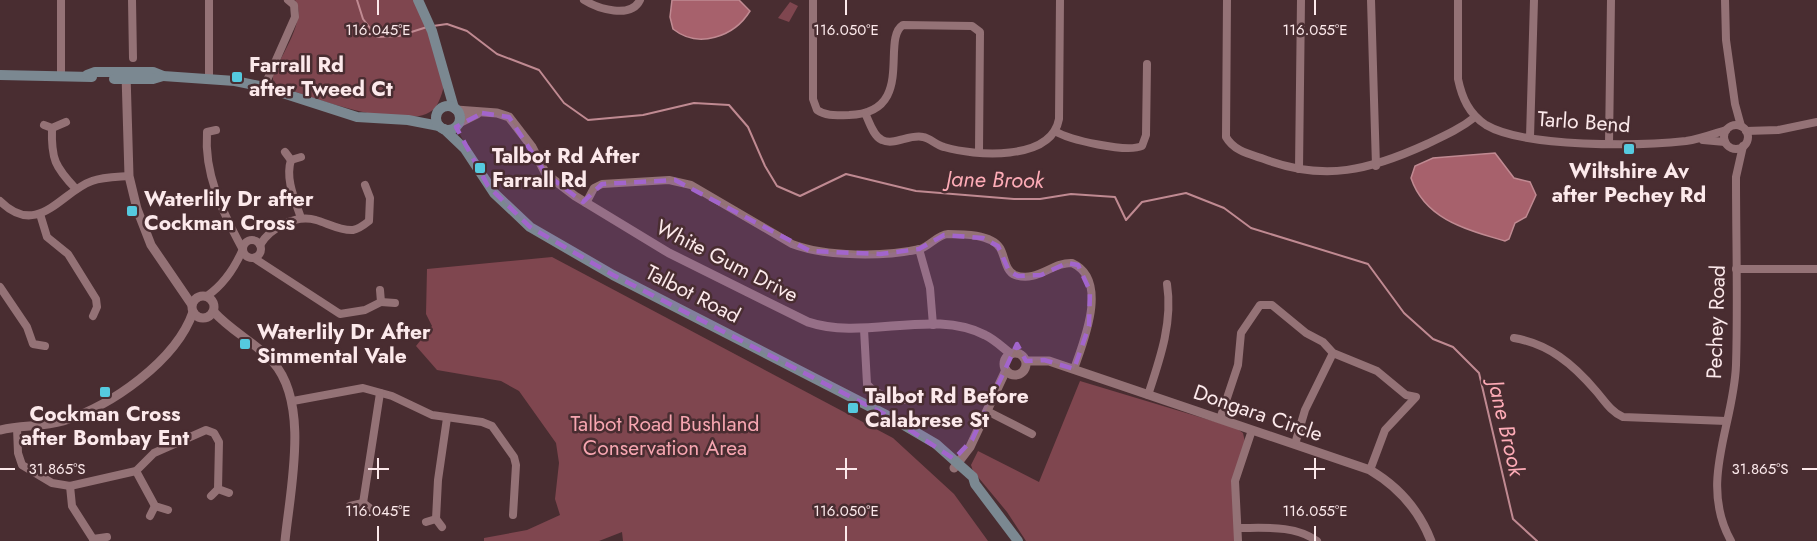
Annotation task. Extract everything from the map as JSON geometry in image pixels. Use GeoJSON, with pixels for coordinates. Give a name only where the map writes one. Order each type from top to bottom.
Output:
{"type":"FeatureCollection","features":[{"type":"Feature","properties":{"kind":"main road"},"geometry":{"type":"LineString","coordinates":[[0,75],[87,75],[95,72],[130,76],[153,72],[163,76],[209,77],[264,87],[357,117],[408,120],[442,127],[457,125],[460,116],[455,109],[431,27],[418,0]]}},
{"type":"Feature","properties":{"kind":"main road"},"geometry":{"type":"LineString","coordinates":[[442,127],[436,119],[446,76]]}},
{"type":"Feature","properties":{"kind":"main road"},"geometry":{"type":"LineString","coordinates":[[408,120],[439,110],[455,109]]}},
{"type":"Feature","properties":{"kind":"main road","name":"Talbot Road"},"geometry":{"type":"LineString","coordinates":[[457,125],[465,149]]}},
{"type":"Feature","properties":{"kind":"main road","name":"Talbot Road"},"geometry":{"type":"LineString","coordinates":[[442,127],[465,149],[502,202],[543,235],[613,275],[890,417],[929,442],[931,449],[954,463],[968,481],[975,484],[1018,541]]}},
{"type":"Feature","properties":{"kind":"street"},"geometry":{"type":"LineString","coordinates":[[61,0],[61,75]]}},
{"type":"Feature","properties":{"kind":"street"},"geometry":{"type":"LineString","coordinates":[[132,0],[133,58]]}},
{"type":"Feature","properties":{"kind":"street"},"geometry":{"type":"LineString","coordinates":[[209,0],[209,77]]}},
{"type":"Feature","properties":{"kind":"street"},"geometry":{"type":"LineString","coordinates":[[264,87],[296,17],[294,5],[288,0]]}},
{"type":"Feature","properties":{"kind":"street"},"geometry":{"type":"LineString","coordinates":[[584,0],[598,8],[621,10],[634,8],[640,0]]}},
{"type":"Feature","properties":{"kind":"street"},"geometry":{"type":"LineString","coordinates":[[813,0],[813,99],[817,110],[830,115],[865,113],[885,98],[893,83],[898,28],[903,25],[972,26],[980,32],[979,151]]}},
{"type":"Feature","properties":{"kind":"street"},"geometry":{"type":"LineString","coordinates":[[865,113],[876,135],[883,141],[922,137],[945,147],[1018,153],[1054,131],[1059,119],[1060,0]]}},
{"type":"Feature","properties":{"kind":"street"},"geometry":{"type":"LineString","coordinates":[[1227,0],[1226,137],[1238,150],[1299,169],[1338,172],[1376,166],[1462,128],[1475,117],[1463,100],[1458,79],[1458,0]]}},
{"type":"Feature","properties":{"kind":"street"},"geometry":{"type":"LineString","coordinates":[[1299,169],[1301,0]]}},
{"type":"Feature","properties":{"kind":"street"},"geometry":{"type":"LineString","coordinates":[[1371,0],[1376,166]]}},
{"type":"Feature","properties":{"kind":"street"},"geometry":{"type":"LineString","coordinates":[[1530,137],[1534,0]]}},
{"type":"Feature","properties":{"kind":"street"},"geometry":{"type":"LineString","coordinates":[[1609,144],[1611,0]]}},
{"type":"Feature","properties":{"kind":"street"},"geometry":{"type":"LineString","coordinates":[[1725,0],[1724,17],[1735,104],[1744,129],[1771,130],[1817,122]]}},
{"type":"Feature","properties":{"kind":"street"},"geometry":{"type":"LineString","coordinates":[[1054,131],[1070,139],[1131,148],[1142,146],[1146,135],[1147,64]]}},
{"type":"Feature","properties":{"kind":"street"},"geometry":{"type":"LineString","coordinates":[[130,76],[129,176],[137,209],[151,245],[182,287],[193,308],[225,324],[274,363],[285,379],[293,401],[295,427],[285,541]]}},
{"type":"Feature","properties":{"kind":"street"},"geometry":{"type":"LineString","coordinates":[[1727,128],[1735,104]]}},
{"type":"Feature","properties":{"kind":"street","name":"White Gum Drive"},"geometry":{"type":"LineString","coordinates":[[455,109],[497,113],[509,117],[532,147],[546,174],[586,203],[669,253],[808,322],[830,328],[864,329],[956,325],[984,334],[1000,345],[1008,356],[1020,354],[1026,364]]}},
{"type":"Feature","properties":{"kind":"street"},"geometry":{"type":"LineString","coordinates":[[457,125],[482,112]]}},
{"type":"Feature","properties":{"kind":"street","name":"Tarlo Bend"},"geometry":{"type":"LineString","coordinates":[[1475,117],[1496,129],[1530,137],[1609,144],[1694,140],[1744,145]]}},
{"type":"Feature","properties":{"kind":"street"},"geometry":{"type":"LineString","coordinates":[[66,122],[48,127],[51,153],[55,164],[76,189]]}},
{"type":"Feature","properties":{"kind":"street"},"geometry":{"type":"LineString","coordinates":[[200,124],[207,132],[207,165],[221,210],[243,247],[257,249]]}},
{"type":"Feature","properties":{"kind":"street","name":"Tarlo Bend"},"geometry":{"type":"LineString","coordinates":[[1694,140],[1727,128],[1744,129]]}},
{"type":"Feature","properties":{"kind":"street","name":"Pechey Road"},"geometry":{"type":"LineString","coordinates":[[1727,128],[1727,145],[1736,172]]}},
{"type":"Feature","properties":{"kind":"street","name":"Pechey Road"},"geometry":{"type":"LineString","coordinates":[[1731,541],[1719,499],[1717,462],[1736,369],[1736,172],[1744,145],[1744,129]]}},
{"type":"Feature","properties":{"kind":"street"},"geometry":{"type":"LineString","coordinates":[[207,132],[216,130]]}},
{"type":"Feature","properties":{"kind":"street"},"geometry":{"type":"LineString","coordinates":[[1744,145],[1771,130]]}},
{"type":"Feature","properties":{"kind":"street"},"geometry":{"type":"LineString","coordinates":[[285,152],[291,160],[289,173],[301,218]]}},
{"type":"Feature","properties":{"kind":"street"},"geometry":{"type":"LineString","coordinates":[[291,160],[301,157]]}},
{"type":"Feature","properties":{"kind":"street"},"geometry":{"type":"LineString","coordinates":[[1,204],[25,213],[40,214],[54,208],[76,189],[91,181],[129,176]]}},
{"type":"Feature","properties":{"kind":"street"},"geometry":{"type":"LineString","coordinates":[[586,203],[594,188],[602,184],[675,180],[691,185],[792,244],[810,251],[880,254],[919,249],[944,235],[983,237],[998,246],[1009,271],[1018,276],[1041,275],[1067,263],[1078,266],[1088,282],[1092,309],[1089,326],[1074,369]]}},
{"type":"Feature","properties":{"kind":"street"},"geometry":{"type":"LineString","coordinates":[[188,327],[193,308],[216,290],[236,266],[257,249],[278,227],[301,218],[313,219],[347,229],[358,229],[369,221],[370,198],[364,185]]}},
{"type":"Feature","properties":{"kind":"street"},"geometry":{"type":"LineString","coordinates":[[370,198],[378,192]]}},
{"type":"Feature","properties":{"kind":"street"},"geometry":{"type":"LineString","coordinates":[[40,214],[46,237],[73,260],[96,299],[101,309],[93,316]]}},
{"type":"Feature","properties":{"kind":"street"},"geometry":{"type":"LineString","coordinates":[[243,247],[257,249]]}},
{"type":"Feature","properties":{"kind":"street"},"geometry":{"type":"LineString","coordinates":[[236,266],[243,247]]}},
{"type":"Feature","properties":{"kind":"street"},"geometry":{"type":"LineString","coordinates":[[257,249],[266,264],[340,314],[365,310],[381,302],[394,303]]}},
{"type":"Feature","properties":{"kind":"street"},"geometry":{"type":"LineString","coordinates":[[919,249],[930,288],[933,325]]}},
{"type":"Feature","properties":{"kind":"street"},"geometry":{"type":"LineString","coordinates":[[1737,269],[1817,269]]}},
{"type":"Feature","properties":{"kind":"street"},"geometry":{"type":"LineString","coordinates":[[1148,395],[1164,340],[1169,306],[1167,284]]}},
{"type":"Feature","properties":{"kind":"street"},"geometry":{"type":"LineString","coordinates":[[0,287],[27,327],[31,348],[45,346]]}},
{"type":"Feature","properties":{"kind":"street"},"geometry":{"type":"LineString","coordinates":[[182,287],[207,298]]}},
{"type":"Feature","properties":{"kind":"street"},"geometry":{"type":"LineString","coordinates":[[380,290],[381,302]]}},
{"type":"Feature","properties":{"kind":"street"},"geometry":{"type":"LineString","coordinates":[[207,298],[208,316]]}},
{"type":"Feature","properties":{"kind":"street"},"geometry":{"type":"LineString","coordinates":[[1220,419],[1238,365],[1241,333],[1256,309],[1265,303],[1272,305],[1306,333],[1323,342],[1333,353],[1377,371],[1406,395],[1416,398],[1390,423],[1370,470]]}},
{"type":"Feature","properties":{"kind":"street"},"geometry":{"type":"LineString","coordinates":[[208,316],[188,327],[159,364],[87,411],[63,421],[6,428],[22,465],[52,483],[70,486],[136,471],[154,453],[206,430],[214,433],[219,442],[218,489],[211,496]]}},
{"type":"Feature","properties":{"kind":"street"},"geometry":{"type":"LineString","coordinates":[[864,329],[867,384],[872,390],[886,396],[905,400]]}},
{"type":"Feature","properties":{"kind":"street"},"geometry":{"type":"LineString","coordinates":[[1514,338],[1535,342],[1557,354],[1581,374],[1613,410],[1623,417],[1726,421]]}},
{"type":"Feature","properties":{"kind":"street"},"geometry":{"type":"LineString","coordinates":[[1295,444],[1305,410],[1333,353]]}},
{"type":"Feature","properties":{"kind":"street"},"geometry":{"type":"LineString","coordinates":[[954,463],[972,440],[1008,372],[1008,356]]}},
{"type":"Feature","properties":{"kind":"street","name":"Dongara Circle"},"geometry":{"type":"LineString","coordinates":[[1026,364],[1044,360],[1074,369],[1370,470],[1394,487],[1409,503],[1423,521],[1431,541]]}},
{"type":"Feature","properties":{"kind":"street"},"geometry":{"type":"LineString","coordinates":[[1008,372],[1021,374],[1026,364]]}},
{"type":"Feature","properties":{"kind":"street"},"geometry":{"type":"LineString","coordinates":[[293,401],[363,388],[406,402],[420,411],[447,418],[483,422],[498,432],[514,457],[516,465],[513,515]]}},
{"type":"Feature","properties":{"kind":"street"},"geometry":{"type":"LineString","coordinates":[[363,503],[380,393]]}},
{"type":"Feature","properties":{"kind":"street"},"geometry":{"type":"LineString","coordinates":[[987,411],[1032,434]]}},
{"type":"Feature","properties":{"kind":"street"},"geometry":{"type":"LineString","coordinates":[[442,527],[436,519],[438,480],[447,418]]}},
{"type":"Feature","properties":{"kind":"street"},"geometry":{"type":"LineString","coordinates":[[1238,541],[1235,481],[1252,430]]}},
{"type":"Feature","properties":{"kind":"street"},"geometry":{"type":"LineString","coordinates":[[136,471],[155,506],[168,510]]}},
{"type":"Feature","properties":{"kind":"street"},"geometry":{"type":"LineString","coordinates":[[70,486],[72,506],[93,540],[107,537]]}},
{"type":"Feature","properties":{"kind":"street"},"geometry":{"type":"LineString","coordinates":[[218,489],[229,493]]}},
{"type":"Feature","properties":{"kind":"street"},"geometry":{"type":"LineString","coordinates":[[350,506],[363,503],[371,509]]}},
{"type":"Feature","properties":{"kind":"street"},"geometry":{"type":"LineString","coordinates":[[150,516],[155,506]]}},
{"type":"Feature","properties":{"kind":"street"},"geometry":{"type":"LineString","coordinates":[[426,522],[436,519]]}},
{"type":"Feature","properties":{"kind":"street"},"geometry":{"type":"LineString","coordinates":[[1239,528],[1289,530],[1301,532],[1317,541]]}},
{"type":"Feature","properties":{"kind":"highlighted area"},"geometry":{"type":"Polygon","coordinates":[[[482,113],[509,117],[546,174],[583,202],[602,184],[675,180],[810,251],[880,254],[919,249],[944,235],[983,238],[998,246],[1009,271],[1018,276],[1041,275],[1067,263],[1078,265],[1090,291],[1089,326],[1074,369],[1044,360],[1026,361],[1017,344],[972,440],[954,459],[890,417],[613,275],[530,227],[488,186],[456,127],[482,113]]]}},
{"type":"Feature","properties":{"kind":"green space"},"geometry":{"type":"Polygon","coordinates":[[[295,0],[418,0],[442,63],[445,78],[439,102],[435,108],[422,115],[404,117],[382,115],[333,104],[277,85],[273,80],[273,74],[296,26],[298,7],[295,0]]]}},
{"type":"Feature","properties":{"kind":"green space"},"geometry":{"type":"Polygon","coordinates":[[[790,2],[798,6],[789,22],[778,18],[790,2]]]}},
{"type":"Feature","properties":{"kind":"green space","name":"Talbot Road Bushland Conservation Area"},"geometry":{"type":"Polygon","coordinates":[[[552,257],[893,438],[954,494],[988,541],[623,541],[622,532],[599,541],[484,541],[484,538],[527,530],[560,515],[555,499],[559,463],[556,443],[519,391],[501,381],[437,370],[416,346],[432,326],[426,314],[427,269],[552,257]]]}},
{"type":"Feature","properties":{"kind":"green space"},"geometry":{"type":"Polygon","coordinates":[[[1080,381],[1236,428],[1243,433],[1245,442],[1233,477],[1235,541],[1026,541],[1007,512],[973,471],[971,465],[978,451],[1039,482],[1080,381]]]}},
{"type":"Feature","properties":{"kind":"shaded area"},"geometry":{"type":"Polygon","coordinates":[[[672,0],[739,0],[750,11],[735,28],[725,33],[704,39],[693,38],[673,29],[670,17],[672,0]]]}},
{"type":"Feature","properties":{"kind":"shaded area"},"geometry":{"type":"Polygon","coordinates":[[[1495,153],[1514,178],[1530,182],[1536,195],[1526,217],[1515,223],[1509,239],[1505,241],[1463,227],[1437,213],[1426,204],[1411,178],[1415,166],[1433,158],[1495,153]]]}},
{"type":"Feature","properties":{"kind":"waterway","name":"Jane Brook"},"geometry":{"type":"LineString","coordinates":[[357,0],[363,19],[377,37],[399,36],[427,27]]}},
{"type":"Feature","properties":{"kind":"waterway","name":"Jane Brook"},"geometry":{"type":"LineString","coordinates":[[433,26],[447,24],[467,31],[497,54],[539,70],[564,103],[588,120],[643,115],[694,103],[729,105],[748,127],[765,166],[777,186],[800,196],[846,174],[916,191],[1014,199],[1040,199],[1071,194],[1115,197],[1126,220],[1142,202],[1186,193],[1224,208],[1251,228],[1368,264],[1404,313],[1433,339],[1453,347],[1479,373],[1513,519],[1537,541]]}},
{"type":"Feature","properties":{"kind":"place","name":"Farrall Rd after Tweed Ct"},"geometry":{"type":"Point","coordinates":[237,77]}},
{"type":"Feature","properties":{"kind":"place","name":"Wiltshire Av after Pechey Rd"},"geometry":{"type":"Point","coordinates":[1629,149]}},
{"type":"Feature","properties":{"kind":"place","name":"Talbot Rd After Farrall Rd"},"geometry":{"type":"Point","coordinates":[480,168]}},
{"type":"Feature","properties":{"kind":"place","name":"Waterlily Dr after Cockman Cross"},"geometry":{"type":"Point","coordinates":[132,211]}},
{"type":"Feature","properties":{"kind":"place","name":"Waterlily Dr After Simmental Vale"},"geometry":{"type":"Point","coordinates":[245,344]}},
{"type":"Feature","properties":{"kind":"place","name":"Cockman Cross after Bombay Ent"},"geometry":{"type":"Point","coordinates":[105,392]}},
{"type":"Feature","properties":{"kind":"place","name":"Talbot Rd Before Calabrese St"},"geometry":{"type":"Point","coordinates":[853,408]}}]}
